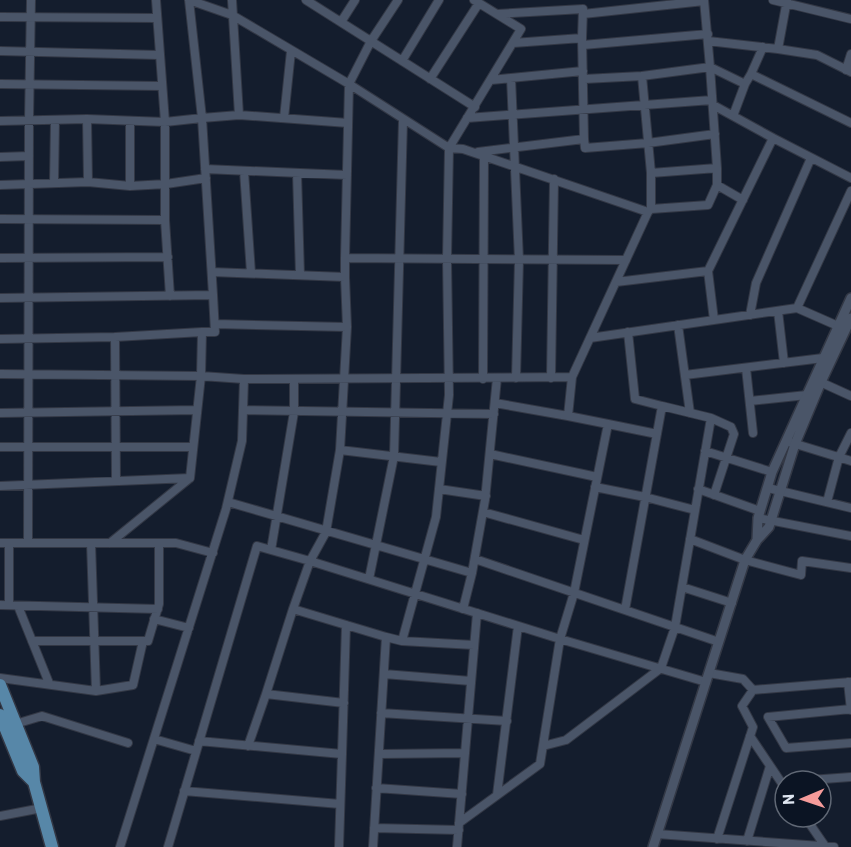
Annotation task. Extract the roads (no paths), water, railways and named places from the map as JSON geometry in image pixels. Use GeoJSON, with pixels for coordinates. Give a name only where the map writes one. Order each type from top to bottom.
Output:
{"type":"FeatureCollection","features":[{"type":"Feature","properties":{"kind":"main road"},"geometry":{"type":"LineString","coordinates":[[0,685],[6,722],[23,771],[34,782],[52,847]]}},
{"type":"Feature","properties":{"kind":"street"},"geometry":{"type":"LineString","coordinates":[[28,543],[31,0]]}},
{"type":"Feature","properties":{"kind":"street"},"geometry":{"type":"LineString","coordinates":[[156,0],[165,122],[165,220],[170,296]]}},
{"type":"Feature","properties":{"kind":"street"},"geometry":{"type":"LineString","coordinates":[[0,339],[215,332],[202,118],[189,0],[232,15],[449,148],[463,149],[649,210],[707,206],[711,202],[717,185],[717,168],[704,0],[583,14]]}},
{"type":"Feature","properties":{"kind":"street"},"geometry":{"type":"LineString","coordinates":[[232,0],[239,115]]}},
{"type":"Feature","properties":{"kind":"street"},"geometry":{"type":"LineString","coordinates":[[341,22],[356,0]]}},
{"type":"Feature","properties":{"kind":"street"},"geometry":{"type":"LineString","coordinates":[[248,746],[310,561],[326,532],[340,450],[345,379],[348,84],[370,41],[398,0]]}},
{"type":"Feature","properties":{"kind":"street"},"geometry":{"type":"LineString","coordinates":[[402,61],[439,0]]}},
{"type":"Feature","properties":{"kind":"street"},"geometry":{"type":"LineString","coordinates":[[773,0],[851,19]]}},
{"type":"Feature","properties":{"kind":"street"},"geometry":{"type":"LineString","coordinates":[[311,1],[370,41],[475,106]]}},
{"type":"Feature","properties":{"kind":"street"},"geometry":{"type":"LineString","coordinates":[[402,641],[435,517],[439,489],[448,379],[449,148],[521,29],[476,2],[430,78]]}},
{"type":"Feature","properties":{"kind":"street"},"geometry":{"type":"LineString","coordinates":[[778,49],[787,2]]}},
{"type":"Feature","properties":{"kind":"street"},"geometry":{"type":"LineString","coordinates":[[496,14],[583,9],[585,148],[715,134]]}},
{"type":"Feature","properties":{"kind":"street"},"geometry":{"type":"LineString","coordinates":[[0,17],[157,18]]}},
{"type":"Feature","properties":{"kind":"street"},"geometry":{"type":"LineString","coordinates":[[513,43],[708,37],[817,55],[848,71],[851,54]]}},
{"type":"Feature","properties":{"kind":"street"},"geometry":{"type":"LineString","coordinates":[[733,116],[763,47]]}},
{"type":"Feature","properties":{"kind":"street"},"geometry":{"type":"LineString","coordinates":[[0,51],[159,55]]}},
{"type":"Feature","properties":{"kind":"street"},"geometry":{"type":"LineString","coordinates":[[284,118],[291,51]]}},
{"type":"Feature","properties":{"kind":"street"},"geometry":{"type":"LineString","coordinates":[[491,80],[584,75],[642,76],[710,67],[745,84]]}},
{"type":"Feature","properties":{"kind":"street"},"geometry":{"type":"LineString","coordinates":[[751,74],[851,123]]}},
{"type":"Feature","properties":{"kind":"street"},"geometry":{"type":"LineString","coordinates":[[568,416],[572,377],[649,210],[651,173],[642,76]]}},
{"type":"Feature","properties":{"kind":"street"},"geometry":{"type":"LineString","coordinates":[[511,78],[519,260],[516,378]]}},
{"type":"Feature","properties":{"kind":"street"},"geometry":{"type":"LineString","coordinates":[[0,84],[162,86]]}},
{"type":"Feature","properties":{"kind":"street"},"geometry":{"type":"LineString","coordinates":[[467,118],[585,108],[712,103],[773,138],[851,178]]}},
{"type":"Feature","properties":{"kind":"street"},"geometry":{"type":"LineString","coordinates":[[0,121],[165,122],[239,115],[348,123]]}},
{"type":"Feature","properties":{"kind":"street"},"geometry":{"type":"LineString","coordinates":[[54,183],[55,120]]}},
{"type":"Feature","properties":{"kind":"street"},"geometry":{"type":"LineString","coordinates":[[87,120],[88,182]]}},
{"type":"Feature","properties":{"kind":"street"},"geometry":{"type":"LineString","coordinates":[[369,579],[394,456],[403,120]]}},
{"type":"Feature","properties":{"kind":"street"},"geometry":{"type":"LineString","coordinates":[[130,122],[130,186]]}},
{"type":"Feature","properties":{"kind":"street"},"geometry":{"type":"LineString","coordinates":[[714,320],[708,272],[773,138]]}},
{"type":"Feature","properties":{"kind":"street"},"geometry":{"type":"LineString","coordinates":[[474,153],[584,139]]}},
{"type":"Feature","properties":{"kind":"street"},"geometry":{"type":"LineString","coordinates":[[0,157],[29,156]]}},
{"type":"Feature","properties":{"kind":"street"},"geometry":{"type":"LineString","coordinates":[[483,379],[484,156]]}},
{"type":"Feature","properties":{"kind":"street"},"geometry":{"type":"LineString","coordinates":[[750,315],[756,283],[812,158]]}},
{"type":"Feature","properties":{"kind":"street"},"geometry":{"type":"LineString","coordinates":[[651,173],[717,168]]}},
{"type":"Feature","properties":{"kind":"street"},"geometry":{"type":"LineString","coordinates":[[205,169],[347,175]]}},
{"type":"Feature","properties":{"kind":"street"},"geometry":{"type":"LineString","coordinates":[[244,171],[251,273]]}},
{"type":"Feature","properties":{"kind":"street"},"geometry":{"type":"LineString","coordinates":[[297,173],[300,275]]}},
{"type":"Feature","properties":{"kind":"street"},"geometry":{"type":"LineString","coordinates":[[0,185],[88,182],[130,186],[206,178]]}},
{"type":"Feature","properties":{"kind":"street"},"geometry":{"type":"LineString","coordinates":[[551,378],[554,179]]}},
{"type":"Feature","properties":{"kind":"street"},"geometry":{"type":"LineString","coordinates":[[717,185],[743,200]]}},
{"type":"Feature","properties":{"kind":"street"},"geometry":{"type":"LineString","coordinates":[[797,308],[851,191]]}},
{"type":"Feature","properties":{"kind":"street"},"geometry":{"type":"LineString","coordinates":[[0,219],[165,220]]}},
{"type":"Feature","properties":{"kind":"street"},"geometry":{"type":"LineString","coordinates":[[0,258],[168,257]]}},
{"type":"Feature","properties":{"kind":"street"},"geometry":{"type":"LineString","coordinates":[[345,258],[626,260]]}},
{"type":"Feature","properties":{"kind":"street"},"geometry":{"type":"LineString","coordinates":[[212,272],[345,278]]}},
{"type":"Feature","properties":{"kind":"street"},"geometry":{"type":"LineString","coordinates":[[616,282],[708,272]]}},
{"type":"Feature","properties":{"kind":"street"},"geometry":{"type":"LineString","coordinates":[[0,298],[213,295]]}},
{"type":"Feature","properties":{"kind":"street"},"geometry":{"type":"LineString","coordinates":[[758,540],[759,515],[772,472],[790,443],[845,325],[851,298]]}},
{"type":"Feature","properties":{"kind":"street"},"geometry":{"type":"LineString","coordinates":[[590,338],[797,308],[845,325]]}},
{"type":"Feature","properties":{"kind":"street"},"geometry":{"type":"LineString","coordinates":[[778,311],[784,363]]}},
{"type":"Feature","properties":{"kind":"street"},"geometry":{"type":"LineString","coordinates":[[214,324],[347,327]]}},
{"type":"Feature","properties":{"kind":"street"},"geometry":{"type":"LineString","coordinates":[[678,325],[690,413]]}},
{"type":"Feature","properties":{"kind":"street"},"geometry":{"type":"LineString","coordinates":[[653,847],[745,560],[766,532],[780,491],[790,443],[807,395],[817,381],[823,358],[845,325]]}},
{"type":"Feature","properties":{"kind":"street"},"geometry":{"type":"LineString","coordinates":[[110,543],[190,478],[201,376],[202,332]]}},
{"type":"Feature","properties":{"kind":"street"},"geometry":{"type":"LineString","coordinates":[[628,332],[635,399],[711,418],[731,427],[734,431],[714,495]]}},
{"type":"Feature","properties":{"kind":"street"},"geometry":{"type":"LineString","coordinates":[[115,337],[116,481]]}},
{"type":"Feature","properties":{"kind":"street"},"geometry":{"type":"LineString","coordinates":[[685,375],[823,358]]}},
{"type":"Feature","properties":{"kind":"street"},"geometry":{"type":"LineString","coordinates":[[746,368],[753,433]]}},
{"type":"Feature","properties":{"kind":"street"},"geometry":{"type":"LineString","coordinates":[[0,374],[115,374],[244,379],[572,377]]}},
{"type":"Feature","properties":{"kind":"street"},"geometry":{"type":"LineString","coordinates":[[463,609],[486,496],[497,378]]}},
{"type":"Feature","properties":{"kind":"street"},"geometry":{"type":"LineString","coordinates":[[120,847],[228,502],[242,441],[244,379]]}},
{"type":"Feature","properties":{"kind":"street"},"geometry":{"type":"LineString","coordinates":[[271,550],[294,412],[294,379]]}},
{"type":"Feature","properties":{"kind":"street"},"geometry":{"type":"LineString","coordinates":[[817,381],[851,396]]}},
{"type":"Feature","properties":{"kind":"street"},"geometry":{"type":"LineString","coordinates":[[750,401],[807,395]]}},
{"type":"Feature","properties":{"kind":"street"},"geometry":{"type":"LineString","coordinates":[[495,403],[657,434]]}},
{"type":"Feature","properties":{"kind":"street"},"geometry":{"type":"LineString","coordinates":[[625,610],[662,406]]}},
{"type":"Feature","properties":{"kind":"street"},"geometry":{"type":"LineString","coordinates":[[0,412],[197,410]]}},
{"type":"Feature","properties":{"kind":"street"},"geometry":{"type":"LineString","coordinates":[[243,410],[494,414]]}},
{"type":"Feature","properties":{"kind":"street"},"geometry":{"type":"LineString","coordinates":[[543,746],[566,740],[661,668],[675,627],[711,418]]}},
{"type":"Feature","properties":{"kind":"street"},"geometry":{"type":"LineString","coordinates":[[374,828],[459,826],[540,764],[560,639],[574,593],[608,424]]}},
{"type":"Feature","properties":{"kind":"street"},"geometry":{"type":"LineString","coordinates":[[827,502],[839,457],[851,433]]}},
{"type":"Feature","properties":{"kind":"street"},"geometry":{"type":"LineString","coordinates":[[790,443],[851,461]]}},
{"type":"Feature","properties":{"kind":"street"},"geometry":{"type":"LineString","coordinates":[[0,447],[193,447]]}},
{"type":"Feature","properties":{"kind":"street"},"geometry":{"type":"LineString","coordinates":[[340,450],[441,462]]}},
{"type":"Feature","properties":{"kind":"street"},"geometry":{"type":"LineString","coordinates":[[705,451],[772,472]]}},
{"type":"Feature","properties":{"kind":"street"},"geometry":{"type":"LineString","coordinates":[[490,454],[597,477]]}},
{"type":"Feature","properties":{"kind":"street"},"geometry":{"type":"LineString","coordinates":[[0,486],[190,478]]}},
{"type":"Feature","properties":{"kind":"street"},"geometry":{"type":"LineString","coordinates":[[595,487],[695,510]]}},
{"type":"Feature","properties":{"kind":"street"},"geometry":{"type":"LineString","coordinates":[[768,488],[851,508]]}},
{"type":"Feature","properties":{"kind":"street"},"geometry":{"type":"LineString","coordinates":[[439,489],[486,496]]}},
{"type":"Feature","properties":{"kind":"street"},"geometry":{"type":"LineString","coordinates":[[699,489],[771,520],[851,536]]}},
{"type":"Feature","properties":{"kind":"street"},"geometry":{"type":"LineString","coordinates":[[228,502],[472,573]]}},
{"type":"Feature","properties":{"kind":"street"},"geometry":{"type":"LineString","coordinates":[[483,512],[584,540]]}},
{"type":"Feature","properties":{"kind":"street"},"geometry":{"type":"LineString","coordinates":[[690,539],[745,560],[801,575],[802,561],[851,568]]}},
{"type":"Feature","properties":{"kind":"street"},"geometry":{"type":"LineString","coordinates":[[158,609],[4,605],[2,543],[176,543],[213,553]]}},
{"type":"Feature","properties":{"kind":"street"},"geometry":{"type":"LineString","coordinates":[[92,543],[96,691]]}},
{"type":"Feature","properties":{"kind":"street"},"geometry":{"type":"LineString","coordinates":[[32,641],[148,640],[158,609],[159,543]]}},
{"type":"Feature","properties":{"kind":"street"},"geometry":{"type":"LineString","coordinates":[[168,847],[257,546],[661,668],[708,677],[743,679],[753,690]]}},
{"type":"Feature","properties":{"kind":"street"},"geometry":{"type":"LineString","coordinates":[[475,559],[719,642]]}},
{"type":"Feature","properties":{"kind":"street"},"geometry":{"type":"LineString","coordinates":[[682,587],[732,603]]}},
{"type":"Feature","properties":{"kind":"street"},"geometry":{"type":"LineString","coordinates":[[18,606],[49,683]]}},
{"type":"Feature","properties":{"kind":"street"},"geometry":{"type":"LineString","coordinates":[[293,609],[402,641],[474,645]]}},
{"type":"Feature","properties":{"kind":"street"},"geometry":{"type":"LineString","coordinates":[[457,847],[477,613]]}},
{"type":"Feature","properties":{"kind":"street"},"geometry":{"type":"LineString","coordinates":[[154,619],[189,628]]}},
{"type":"Feature","properties":{"kind":"street"},"geometry":{"type":"LineString","coordinates":[[339,847],[346,625]]}},
{"type":"Feature","properties":{"kind":"street"},"geometry":{"type":"LineString","coordinates":[[498,795],[518,626]]}},
{"type":"Feature","properties":{"kind":"street"},"geometry":{"type":"LineString","coordinates":[[373,847],[386,637]]}},
{"type":"Feature","properties":{"kind":"street"},"geometry":{"type":"LineString","coordinates":[[0,678],[96,691],[133,686],[143,641]]}},
{"type":"Feature","properties":{"kind":"street"},"geometry":{"type":"LineString","coordinates":[[384,674],[471,681]]}},
{"type":"Feature","properties":{"kind":"street"},"geometry":{"type":"LineString","coordinates":[[753,690],[850,682],[851,710],[768,717],[786,748],[851,743]]}},
{"type":"Feature","properties":{"kind":"street"},"geometry":{"type":"LineString","coordinates":[[717,839],[753,727],[742,706],[753,690]]}},
{"type":"Feature","properties":{"kind":"street"},"geometry":{"type":"LineString","coordinates":[[266,694],[344,703]]}},
{"type":"Feature","properties":{"kind":"street"},"geometry":{"type":"LineString","coordinates":[[381,713],[507,721]]}},
{"type":"Feature","properties":{"kind":"street"},"geometry":{"type":"LineString","coordinates":[[6,722],[42,716],[128,743]]}},
{"type":"Feature","properties":{"kind":"street"},"geometry":{"type":"LineString","coordinates":[[750,736],[773,770]]}},
{"type":"Feature","properties":{"kind":"street"},"geometry":{"type":"LineString","coordinates":[[154,739],[196,751]]}},
{"type":"Feature","properties":{"kind":"street"},"geometry":{"type":"LineString","coordinates":[[199,741],[342,754]]}},
{"type":"Feature","properties":{"kind":"street"},"geometry":{"type":"LineString","coordinates":[[379,754],[465,753]]}},
{"type":"Feature","properties":{"kind":"street"},"geometry":{"type":"LineString","coordinates":[[753,843],[770,766]]}},
{"type":"Feature","properties":{"kind":"street"},"geometry":{"type":"LineString","coordinates":[[833,778],[851,777]]}},
{"type":"Feature","properties":{"kind":"street"},"geometry":{"type":"LineString","coordinates":[[376,788],[462,794]]}},
{"type":"Feature","properties":{"kind":"street"},"geometry":{"type":"LineString","coordinates":[[184,791],[340,804]]}},
{"type":"Feature","properties":{"kind":"street"},"geometry":{"type":"LineString","coordinates":[[0,816],[42,808]]}},
{"type":"Feature","properties":{"kind":"street"},"geometry":{"type":"LineString","coordinates":[[813,829],[825,846]]}},
{"type":"Feature","properties":{"kind":"street"},"geometry":{"type":"LineString","coordinates":[[657,834],[753,843],[834,847]]}}]}
